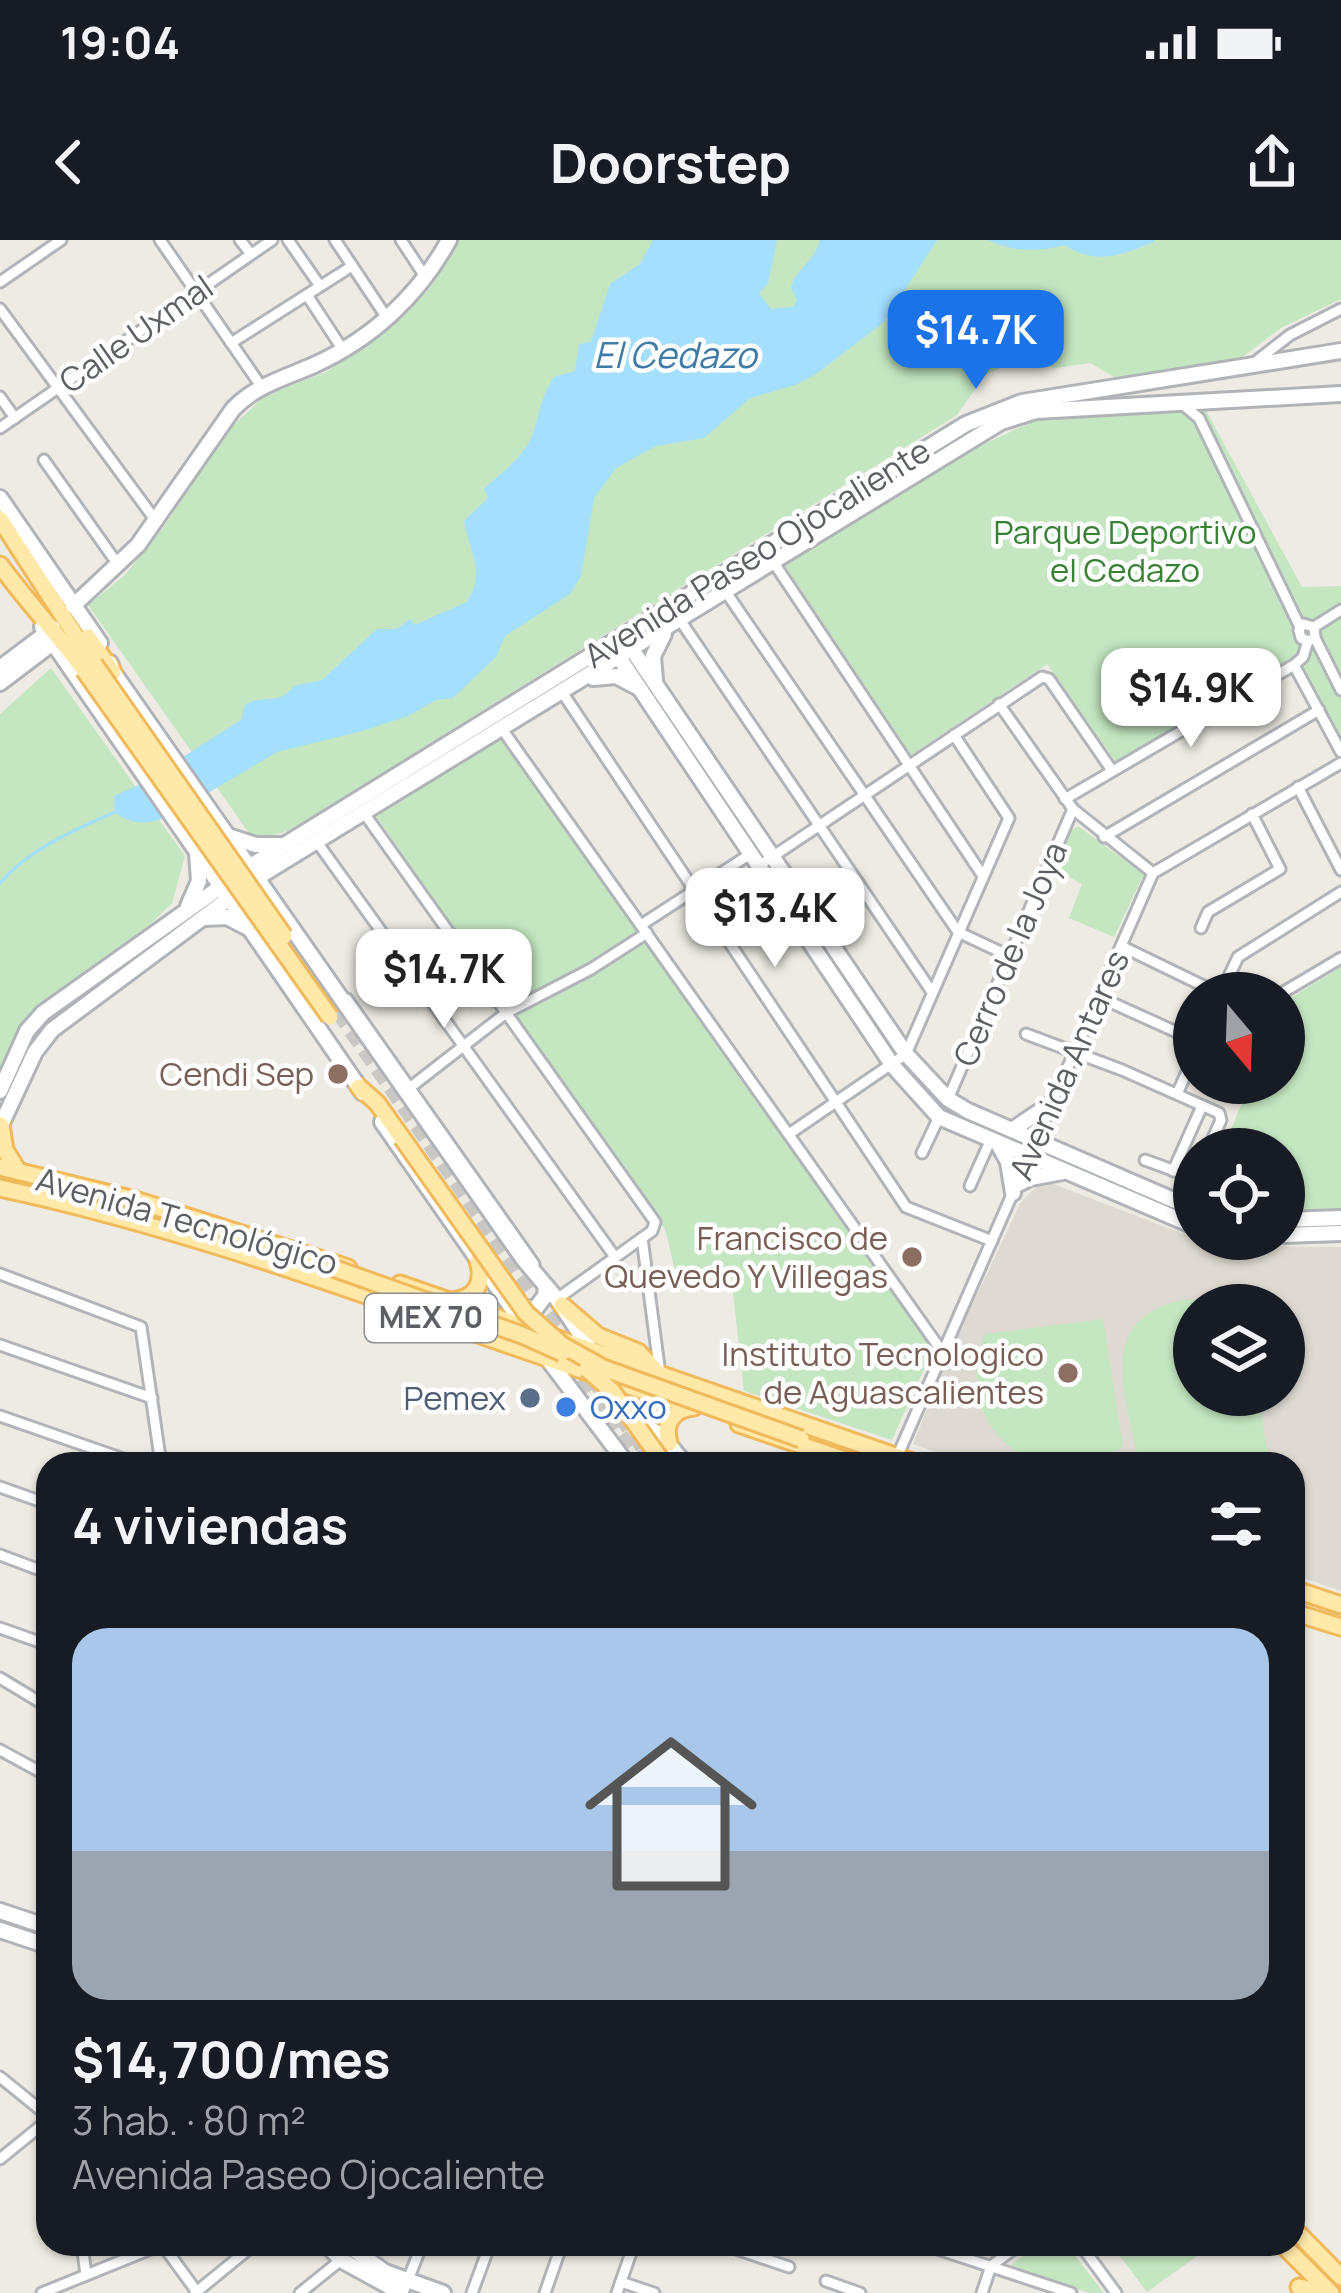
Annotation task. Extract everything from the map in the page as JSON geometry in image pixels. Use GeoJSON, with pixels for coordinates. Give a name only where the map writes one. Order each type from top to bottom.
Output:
{"type":"FeatureCollection","features":[{"type":"Feature","properties":{"kind":"main road"},"geometry":{"type":"LineString","coordinates":[[74,606],[119,566],[156,521],[233,409],[261,386],[343,350],[387,318],[426,278],[449,240]]}},
{"type":"Feature","properties":{"kind":"main road"},"geometry":{"type":"LineString","coordinates":[[1334,352],[1341,364]]}},
{"type":"Feature","properties":{"kind":"main road","name":"Avenida Paseo Ojocaliente"},"geometry":{"type":"LineString","coordinates":[[188,918],[291,841],[621,647],[993,411],[1063,395],[1334,352]]}},
{"type":"Feature","properties":{"kind":"main road","name":"Avenida Paseo Ojocaliente"},"geometry":{"type":"LineString","coordinates":[[251,873],[316,842],[582,680],[621,647],[727,592],[1001,422],[1036,412],[1338,392]]}},
{"type":"Feature","properties":{"kind":"main road"},"geometry":{"type":"LineString","coordinates":[[0,498],[103,647],[113,672]]}},
{"type":"Feature","properties":{"kind":"main road"},"geometry":{"type":"LineString","coordinates":[[0,519],[113,672],[524,1260],[598,1336],[638,1352],[658,1373]]}},
{"type":"Feature","properties":{"kind":"main road"},"geometry":{"type":"LineString","coordinates":[[28,558],[89,667],[334,1014]]}},
{"type":"Feature","properties":{"kind":"main road"},"geometry":{"type":"LineString","coordinates":[[0,565],[53,635],[478,1262],[618,1452]]}},
{"type":"Feature","properties":{"kind":"main road"},"geometry":{"type":"LineString","coordinates":[[650,688],[655,647],[678,621]]}},
{"type":"Feature","properties":{"kind":"main road"},"geometry":{"type":"LineString","coordinates":[[53,635],[89,667]]}},
{"type":"Feature","properties":{"kind":"main road"},"geometry":{"type":"LineString","coordinates":[[0,668],[53,635]]}},
{"type":"Feature","properties":{"kind":"main road"},"geometry":{"type":"LineString","coordinates":[[0,683],[53,635]]}},
{"type":"Feature","properties":{"kind":"main road"},"geometry":{"type":"LineString","coordinates":[[621,647],[893,1066],[939,1117],[1173,1201]]}},
{"type":"Feature","properties":{"kind":"main road"},"geometry":{"type":"LineString","coordinates":[[582,680],[616,676],[650,688]]}},
{"type":"Feature","properties":{"kind":"main road"},"geometry":{"type":"LineString","coordinates":[[221,830],[263,847],[291,841]]}},
{"type":"Feature","properties":{"kind":"main road"},"geometry":{"type":"LineString","coordinates":[[193,845],[212,845],[221,830]]}},
{"type":"Feature","properties":{"kind":"main road"},"geometry":{"type":"LineString","coordinates":[[18,1171],[5,1150],[1,1126],[35,1052],[52,1030],[188,918],[199,880],[193,845]]}},
{"type":"Feature","properties":{"kind":"main road"},"geometry":{"type":"LineString","coordinates":[[762,858],[906,1054],[948,1100],[1012,1130],[1069,1172],[1173,1217]]}},
{"type":"Feature","properties":{"kind":"main road"},"geometry":{"type":"LineString","coordinates":[[247,920],[261,906],[286,919]]}},
{"type":"Feature","properties":{"kind":"main road"},"geometry":{"type":"LineString","coordinates":[[0,1091],[27,1031],[43,1013],[188,918],[227,917],[258,936]]}},
{"type":"Feature","properties":{"kind":"main road"},"geometry":{"type":"LineString","coordinates":[[359,1087],[377,1103],[526,1313],[562,1345],[603,1368],[833,1452]]}},
{"type":"Feature","properties":{"kind":"main road"},"geometry":{"type":"LineString","coordinates":[[1012,1130],[1052,1103]]}},
{"type":"Feature","properties":{"kind":"main road"},"geometry":{"type":"LineString","coordinates":[[994,1140],[1008,1162],[1015,1189],[1046,1173],[1069,1172]]}},
{"type":"Feature","properties":{"kind":"main road","name":"Avenida Tecnológico"},"geometry":{"type":"LineString","coordinates":[[0,1167],[135,1200],[449,1300],[883,1452]]}},
{"type":"Feature","properties":{"kind":"main road","name":"Avenida Tecnológico"},"geometry":{"type":"LineString","coordinates":[[0,1191],[22,1192],[205,1240],[826,1452]]}},
{"type":"Feature","properties":{"kind":"main road"},"geometry":{"type":"LineString","coordinates":[[1305,1219],[1341,1218]]}},
{"type":"Feature","properties":{"kind":"main road"},"geometry":{"type":"LineString","coordinates":[[1305,1234],[1341,1233]]}},
{"type":"Feature","properties":{"kind":"main road"},"geometry":{"type":"LineString","coordinates":[[295,1251],[567,1355],[597,1375],[659,1452]]}},
{"type":"Feature","properties":{"kind":"main road"},"geometry":{"type":"LineString","coordinates":[[449,1300],[474,1292],[481,1277],[478,1262]]}},
{"type":"Feature","properties":{"kind":"main road"},"geometry":{"type":"LineString","coordinates":[[511,1306],[524,1311],[536,1308],[545,1296],[544,1284]]}},
{"type":"Feature","properties":{"kind":"main road"},"geometry":{"type":"LineString","coordinates":[[560,1302],[660,1452]]}},
{"type":"Feature","properties":{"kind":"main road"},"geometry":{"type":"LineString","coordinates":[[595,1420],[597,1407],[606,1398],[627,1400]]}},
{"type":"Feature","properties":{"kind":"main road"},"geometry":{"type":"LineString","coordinates":[[669,1443],[670,1418],[694,1407]]}},
{"type":"Feature","properties":{"kind":"main road"},"geometry":{"type":"LineString","coordinates":[[642,1424],[676,1452]]}},
{"type":"Feature","properties":{"kind":"main road"},"geometry":{"type":"LineString","coordinates":[[1305,1593],[1341,1605]]}},
{"type":"Feature","properties":{"kind":"main road"},"geometry":{"type":"LineString","coordinates":[[1305,1616],[1341,1627]]}},
{"type":"Feature","properties":{"kind":"main road"},"geometry":{"type":"LineString","coordinates":[[0,1911],[36,1923]]}},
{"type":"Feature","properties":{"kind":"main road"},"geometry":{"type":"LineString","coordinates":[[0,1930],[36,1942]]}},
{"type":"Feature","properties":{"kind":"main road"},"geometry":{"type":"LineString","coordinates":[[1305,2240],[1341,2278]]}},
{"type":"Feature","properties":{"kind":"main road"},"geometry":{"type":"LineString","coordinates":[[337,2256],[405,2289],[443,2293]]}},
{"type":"Feature","properties":{"kind":"main road"},"geometry":{"type":"LineString","coordinates":[[363,2256],[405,2289]]}},
{"type":"Feature","properties":{"kind":"main road"},"geometry":{"type":"LineString","coordinates":[[1294,2256],[1329,2293]]}},
{"type":"Feature","properties":{"kind":"main road"},"geometry":{"type":"LineString","coordinates":[[1299,2287],[1329,2293]]}},
{"type":"Feature","properties":{"kind":"street"},"geometry":{"type":"LineString","coordinates":[[0,282],[61,240]]}},
{"type":"Feature","properties":{"kind":"street"},"geometry":{"type":"LineString","coordinates":[[240,240],[251,254]]}},
{"type":"Feature","properties":{"kind":"street","name":"Calle Uxmal"},"geometry":{"type":"LineString","coordinates":[[0,428],[272,240]]}},
{"type":"Feature","properties":{"kind":"street"},"geometry":{"type":"LineString","coordinates":[[288,240],[320,286]]}},
{"type":"Feature","properties":{"kind":"street"},"geometry":{"type":"LineString","coordinates":[[335,240],[387,318]]}},
{"type":"Feature","properties":{"kind":"street"},"geometry":{"type":"LineString","coordinates":[[401,240],[426,278]]}},
{"type":"Feature","properties":{"kind":"street"},"geometry":{"type":"LineString","coordinates":[[164,241],[261,386]]}},
{"type":"Feature","properties":{"kind":"street"},"geometry":{"type":"LineString","coordinates":[[231,343],[352,266]]}},
{"type":"Feature","properties":{"kind":"street"},"geometry":{"type":"LineString","coordinates":[[307,295],[343,350]]}},
{"type":"Feature","properties":{"kind":"street"},"geometry":{"type":"LineString","coordinates":[[0,309],[156,521]]}},
{"type":"Feature","properties":{"kind":"street"},"geometry":{"type":"LineString","coordinates":[[1249,367],[1290,335],[1341,309]]}},
{"type":"Feature","properties":{"kind":"street"},"geometry":{"type":"LineString","coordinates":[[0,397],[15,418]]}},
{"type":"Feature","properties":{"kind":"street"},"geometry":{"type":"LineString","coordinates":[[1198,418],[1204,401]]}},
{"type":"Feature","properties":{"kind":"street"},"geometry":{"type":"LineString","coordinates":[[1181,403],[1198,418],[1300,627],[1299,634],[1312,635]]}},
{"type":"Feature","properties":{"kind":"street"},"geometry":{"type":"LineString","coordinates":[[44,460],[119,566]]}},
{"type":"Feature","properties":{"kind":"street"},"geometry":{"type":"LineString","coordinates":[[775,562],[983,876]]}},
{"type":"Feature","properties":{"kind":"street"},"geometry":{"type":"LineString","coordinates":[[727,592],[958,932],[1010,956]]}},
{"type":"Feature","properties":{"kind":"street"},"geometry":{"type":"LineString","coordinates":[[1069,804],[1111,769],[1294,665],[1303,657],[1312,635],[1341,610]]}},
{"type":"Feature","properties":{"kind":"street"},"geometry":{"type":"LineString","coordinates":[[678,621],[932,992]]}},
{"type":"Feature","properties":{"kind":"street"},"geometry":{"type":"LineString","coordinates":[[1312,635],[1341,689]]}},
{"type":"Feature","properties":{"kind":"street"},"geometry":{"type":"LineString","coordinates":[[1294,665],[1341,752]]}},
{"type":"Feature","properties":{"kind":"street"},"geometry":{"type":"LineString","coordinates":[[412,1086],[506,1013],[591,969],[694,890],[820,825],[1046,676],[1111,769]]}},
{"type":"Feature","properties":{"kind":"street"},"geometry":{"type":"LineString","coordinates":[[562,692],[906,1208],[992,1241]]}},
{"type":"Feature","properties":{"kind":"street"},"geometry":{"type":"LineString","coordinates":[[999,704],[1069,804],[1153,873],[1341,763]]}},
{"type":"Feature","properties":{"kind":"street"},"geometry":{"type":"LineString","coordinates":[[1104,837],[1318,710]]}},
{"type":"Feature","properties":{"kind":"street"},"geometry":{"type":"LineString","coordinates":[[502,729],[941,1350]]}},
{"type":"Feature","properties":{"kind":"street"},"geometry":{"type":"LineString","coordinates":[[789,1134],[906,1054],[1010,818],[954,735]]}},
{"type":"Feature","properties":{"kind":"street"},"geometry":{"type":"LineString","coordinates":[[1298,787],[1341,870]]}},
{"type":"Feature","properties":{"kind":"street","name":"Cerro de la Joya"},"geometry":{"type":"LineString","coordinates":[[948,1100],[1069,804]]}},
{"type":"Feature","properties":{"kind":"street"},"geometry":{"type":"LineString","coordinates":[[364,813],[655,1222],[652,1231],[560,1302]]}},
{"type":"Feature","properties":{"kind":"street"},"geometry":{"type":"LineString","coordinates":[[1201,928],[1208,912],[1280,868],[1252,814]]}},
{"type":"Feature","properties":{"kind":"street"},"geometry":{"type":"LineString","coordinates":[[316,842],[615,1257]]}},
{"type":"Feature","properties":{"kind":"street","name":"Avenida Antares"},"geometry":{"type":"LineString","coordinates":[[899,1452],[1153,873]]}},
{"type":"Feature","properties":{"kind":"street"},"geometry":{"type":"LineString","coordinates":[[1230,972],[1238,957],[1341,892]]}},
{"type":"Feature","properties":{"kind":"street"},"geometry":{"type":"LineString","coordinates":[[1121,946],[1176,972]]}},
{"type":"Feature","properties":{"kind":"street"},"geometry":{"type":"LineString","coordinates":[[1305,979],[1341,958]]}},
{"type":"Feature","properties":{"kind":"street"},"geometry":{"type":"LineString","coordinates":[[333,989],[358,1009],[528,1252],[544,1284]]}},
{"type":"Feature","properties":{"kind":"street"},"geometry":{"type":"LineString","coordinates":[[1099,997],[1173,1030]]}},
{"type":"Feature","properties":{"kind":"street"},"geometry":{"type":"LineString","coordinates":[[1026,1034],[1173,1092]]}},
{"type":"Feature","properties":{"kind":"street"},"geometry":{"type":"LineString","coordinates":[[1198,1104],[1222,1116],[1217,1128]]}},
{"type":"Feature","properties":{"kind":"street"},"geometry":{"type":"LineString","coordinates":[[1192,1128],[1202,1106]]}},
{"type":"Feature","properties":{"kind":"street"},"geometry":{"type":"LineString","coordinates":[[922,1153],[939,1117]]}},
{"type":"Feature","properties":{"kind":"street"},"geometry":{"type":"LineString","coordinates":[[970,1186],[994,1140]]}},
{"type":"Feature","properties":{"kind":"street"},"geometry":{"type":"LineString","coordinates":[[1145,1160],[1173,1171]]}},
{"type":"Feature","properties":{"kind":"street"},"geometry":{"type":"LineString","coordinates":[[642,1238],[658,1373]]}},
{"type":"Feature","properties":{"kind":"street"},"geometry":{"type":"LineString","coordinates":[[0,1274],[141,1328],[159,1452]]}},
{"type":"Feature","properties":{"kind":"street"},"geometry":{"type":"LineString","coordinates":[[0,1345],[152,1398]]}},
{"type":"Feature","properties":{"kind":"street"},"geometry":{"type":"LineString","coordinates":[[0,1416],[104,1452]]}},
{"type":"Feature","properties":{"kind":"street"},"geometry":{"type":"LineString","coordinates":[[610,1440],[611,1452]]}},
{"type":"Feature","properties":{"kind":"street"},"geometry":{"type":"LineString","coordinates":[[0,1487],[36,1500]]}},
{"type":"Feature","properties":{"kind":"street"},"geometry":{"type":"LineString","coordinates":[[0,1555],[36,1568]]}},
{"type":"Feature","properties":{"kind":"street"},"geometry":{"type":"LineString","coordinates":[[0,1628],[36,1641]]}},
{"type":"Feature","properties":{"kind":"street"},"geometry":{"type":"LineString","coordinates":[[0,1678],[36,1700]]}},
{"type":"Feature","properties":{"kind":"street"},"geometry":{"type":"LineString","coordinates":[[0,1750],[36,1769]]}},
{"type":"Feature","properties":{"kind":"street"},"geometry":{"type":"LineString","coordinates":[[0,2077],[36,2108]]}},
{"type":"Feature","properties":{"kind":"street"},"geometry":{"type":"LineString","coordinates":[[0,2159],[36,2128]]}},
{"type":"Feature","properties":{"kind":"street"},"geometry":{"type":"LineString","coordinates":[[84,2256],[86,2275]]}},
{"type":"Feature","properties":{"kind":"street"},"geometry":{"type":"LineString","coordinates":[[42,2293],[133,2256]]}},
{"type":"Feature","properties":{"kind":"street"},"geometry":{"type":"LineString","coordinates":[[171,2256],[196,2292],[240,2256]]}},
{"type":"Feature","properties":{"kind":"street"},"geometry":{"type":"LineString","coordinates":[[405,2289],[417,2256]]}},
{"type":"Feature","properties":{"kind":"street"},"geometry":{"type":"LineString","coordinates":[[472,2293],[486,2256]]}},
{"type":"Feature","properties":{"kind":"street"},"geometry":{"type":"LineString","coordinates":[[545,2293],[558,2256]]}},
{"type":"Feature","properties":{"kind":"street"},"geometry":{"type":"LineString","coordinates":[[630,2256],[619,2287],[654,2293]]}},
{"type":"Feature","properties":{"kind":"street"},"geometry":{"type":"LineString","coordinates":[[756,2256],[789,2267]]}},
{"type":"Feature","properties":{"kind":"street"},"geometry":{"type":"LineString","coordinates":[[971,2256],[1071,2293]]}},
{"type":"Feature","properties":{"kind":"street"},"geometry":{"type":"LineString","coordinates":[[993,2256],[995,2262]]}},
{"type":"Feature","properties":{"kind":"street"},"geometry":{"type":"LineString","coordinates":[[982,2293],[995,2262],[1003,2256]]}},
{"type":"Feature","properties":{"kind":"street"},"geometry":{"type":"LineString","coordinates":[[1089,2256],[1116,2293]]}},
{"type":"Feature","properties":{"kind":"street"},"geometry":{"type":"LineString","coordinates":[[300,2293],[341,2260]]}},
{"type":"Feature","properties":{"kind":"street"},"geometry":{"type":"LineString","coordinates":[[826,2281],[860,2293]]}},
{"type":"Feature","properties":{"kind":"shaded area","name":"Instituto Tecnologico de Aguascalientes"},"geometry":{"type":"Polygon","coordinates":[[[1048,1182],[1173,1230],[1173,1260],[1305,1260],[1305,1247],[1341,1247],[1341,1591],[1305,1578],[1305,1452],[935,1452],[913,1444],[950,1351],[1021,1202],[1048,1182]]]}},
{"type":"Feature","properties":{"kind":"green space"},"geometry":{"type":"Polygon","coordinates":[[[459,240],[1341,240],[1341,299],[1281,328],[1240,359],[1193,374],[1123,382],[1090,363],[1055,368],[1027,360],[985,375],[957,415],[291,830],[267,837],[249,833],[88,605],[125,575],[165,525],[226,432],[266,395],[326,372],[382,335],[430,288],[459,240]]]}},
{"type":"Feature","properties":{"kind":"green space","name":"Parque Deportivo el Cedazo"},"geometry":{"type":"Polygon","coordinates":[[[1204,407],[1302,587],[1341,586],[1341,741],[1296,657],[1116,762],[1047,664],[911,755],[784,564],[976,448],[1038,419],[1204,407]]]}},
{"type":"Feature","properties":{"kind":"green space"},"geometry":{"type":"Polygon","coordinates":[[[51,668],[185,856],[172,903],[0,1071],[0,714],[51,668]]]}},
{"type":"Feature","properties":{"kind":"green space"},"geometry":{"type":"Polygon","coordinates":[[[501,739],[933,1349],[892,1440],[744,1391],[731,1275],[675,1271],[665,1229],[375,815],[501,739]]]}},
{"type":"Feature","properties":{"kind":"green space"},"geometry":{"type":"Polygon","coordinates":[[[1078,826],[1144,874],[1114,937],[1069,918],[1082,884],[1057,871],[1071,831],[1078,826]]]}},
{"type":"Feature","properties":{"kind":"green space"},"geometry":{"type":"Polygon","coordinates":[[[1341,967],[1341,1209],[1305,1210],[1305,1128],[1232,1128],[1241,1104],[1305,1104],[1305,989],[1341,967]]]}},
{"type":"Feature","properties":{"kind":"green space"},"geometry":{"type":"Polygon","coordinates":[[[1173,1304],[1173,1416],[1261,1416],[1267,1452],[1137,1452],[1122,1363],[1126,1341],[1137,1323],[1173,1304]]]}},
{"type":"Feature","properties":{"kind":"green space"},"geometry":{"type":"Polygon","coordinates":[[[1103,1319],[1123,1447],[1112,1452],[1013,1449],[995,1432],[977,1387],[985,1334],[1103,1319]]]}},
{"type":"Feature","properties":{"kind":"green space"},"geometry":{"type":"Polygon","coordinates":[[[1023,2256],[1075,2256],[1104,2293],[1089,2293],[1011,2265],[1023,2256]]]}},
{"type":"Feature","properties":{"kind":"green space"},"geometry":{"type":"Polygon","coordinates":[[[1120,2256],[1197,2256],[1147,2292],[1120,2256]]]}},
{"type":"Feature","properties":{"kind":"water","name":"El Cedazo"},"geometry":{"type":"Polygon","coordinates":[[[653,240],[777,240],[768,283],[759,293],[771,309],[793,307],[797,300],[791,287],[820,240],[937,240],[884,322],[816,374],[750,398],[704,438],[656,446],[616,468],[594,498],[581,576],[570,594],[505,636],[496,657],[453,698],[436,700],[408,716],[362,731],[277,752],[167,817],[140,822],[115,812],[114,796],[241,720],[245,705],[322,680],[377,629],[397,629],[410,619],[415,625],[467,602],[476,571],[464,521],[488,498],[484,489],[525,448],[554,377],[575,371],[579,344],[591,342],[610,284],[640,264],[653,240]]]}},
{"type":"Feature","properties":{"kind":"water"},"geometry":{"type":"Polygon","coordinates":[[[988,240],[1154,242],[1098,257],[1065,245],[1026,250],[988,240]]]}},
{"type":"Feature","properties":{"kind":"waterway"},"geometry":{"type":"LineString","coordinates":[[0,883],[38,850],[115,812]]}},
{"type":"Feature","properties":{"kind":"tunnel"},"geometry":{"type":"LineString","coordinates":[[338,1012],[569,1345]]}},
{"type":"Feature","properties":{"kind":"tunnel"},"geometry":{"type":"LineString","coordinates":[[568,1360],[633,1452]]}},
{"type":"Feature","properties":{"kind":"tunnel"},"geometry":{"type":"LineString","coordinates":[[593,1379],[646,1452]]}},
{"type":"Feature","properties":{"kind":"place","name":"Cendi Sep"},"geometry":{"type":"Point","coordinates":[338,1074]}},
{"type":"Feature","properties":{"kind":"place","name":"Francisco de Quevedo Y Villegas"},"geometry":{"type":"Point","coordinates":[912,1257]}},
{"type":"Feature","properties":{"kind":"place","name":"Instituto Tecnologico de Aguascalientes"},"geometry":{"type":"Point","coordinates":[1068,1373]}},
{"type":"Feature","properties":{"kind":"place","name":"Pemex"},"geometry":{"type":"Point","coordinates":[530,1398]}},
{"type":"Feature","properties":{"kind":"place","name":"Oxxo"},"geometry":{"type":"Point","coordinates":[566,1407]}}]}
